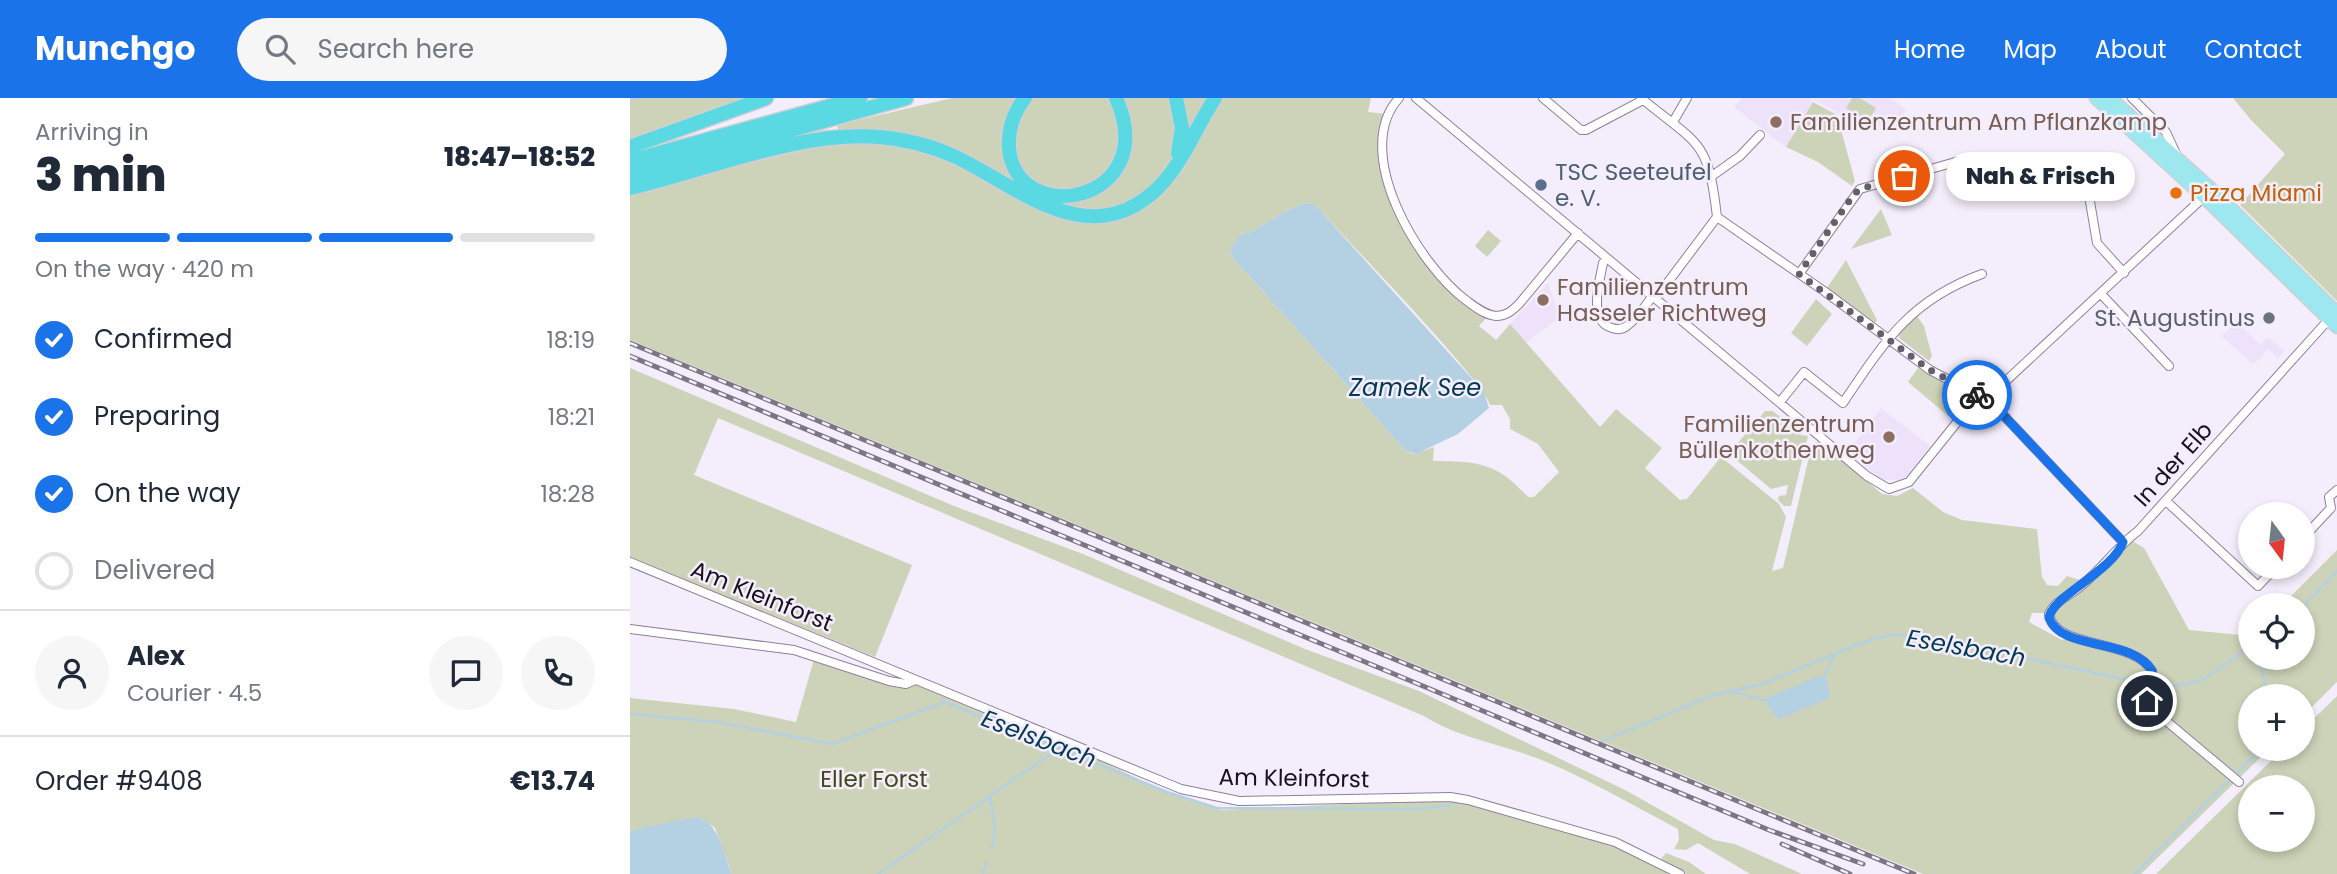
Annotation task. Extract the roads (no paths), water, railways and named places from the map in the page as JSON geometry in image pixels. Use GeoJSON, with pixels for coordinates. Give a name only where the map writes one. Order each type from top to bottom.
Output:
{"type":"FeatureCollection","features":[{"type":"Feature","properties":{"kind":"highway"},"geometry":{"type":"LineString","coordinates":[[630,147],[766,98]]}},
{"type":"Feature","properties":{"kind":"highway"},"geometry":{"type":"LineString","coordinates":[[630,161],[860,98]]}},
{"type":"Feature","properties":{"kind":"highway"},"geometry":{"type":"LineString","coordinates":[[630,175],[906,98]]}},
{"type":"Feature","properties":{"kind":"highway"},"geometry":{"type":"LineString","coordinates":[[1025,98],[1017,108],[1010,128],[1010,152],[1013,162],[1027,182],[1040,190],[1057,196],[1075,197],[1106,182],[1123,158],[1125,125],[1116,98]]}},
{"type":"Feature","properties":{"kind":"highway"},"geometry":{"type":"LineString","coordinates":[[1174,164],[1182,128],[1176,98]]}},
{"type":"Feature","properties":{"kind":"highway"},"geometry":{"type":"LineString","coordinates":[[630,188],[819,139],[852,135],[881,137],[932,148],[981,170],[1030,200],[1057,211],[1093,216],[1121,211],[1142,201],[1162,183],[1215,98]]}},
{"type":"Feature","properties":{"kind":"main road"},"geometry":{"type":"LineString","coordinates":[[2096,98],[2157,140],[2335,318]]}},
{"type":"Feature","properties":{"kind":"main road"},"geometry":{"type":"LineString","coordinates":[[2110,98],[2178,158],[2208,193]]}},
{"type":"Feature","properties":{"kind":"street"},"geometry":{"type":"LineString","coordinates":[[1399,98],[1391,107],[1382,150],[1390,190],[1421,249],[1461,297],[1491,315],[1507,314],[1519,304],[1578,233]]}},
{"type":"Feature","properties":{"kind":"street"},"geometry":{"type":"LineString","coordinates":[[1416,98],[1867,476],[1889,489],[1909,482],[1958,421],[2101,294],[2208,193]]}},
{"type":"Feature","properties":{"kind":"street"},"geometry":{"type":"LineString","coordinates":[[1543,98],[1581,130],[1586,130],[1642,99],[1699,145],[1712,176],[1717,218],[1654,297],[1627,326],[1616,328],[1607,325],[1599,316],[1597,303],[1603,263],[1607,258]]}},
{"type":"Feature","properties":{"kind":"street"},"geometry":{"type":"LineString","coordinates":[[1673,122],[1687,98]]}},
{"type":"Feature","properties":{"kind":"street"},"geometry":{"type":"LineString","coordinates":[[2132,98],[2157,140]]}},
{"type":"Feature","properties":{"kind":"street"},"geometry":{"type":"LineString","coordinates":[[1712,176],[1740,156],[1760,135]]}},
{"type":"Feature","properties":{"kind":"street"},"geometry":{"type":"LineString","coordinates":[[1799,274],[1860,189],[1982,156],[2074,162],[2086,178],[2097,243],[2124,273]]}},
{"type":"Feature","properties":{"kind":"street"},"geometry":{"type":"LineString","coordinates":[[1717,218],[1930,370],[1986,398],[2123,542]]}},
{"type":"Feature","properties":{"kind":"street"},"geometry":{"type":"LineString","coordinates":[[1780,402],[1804,372],[1843,403],[1888,338],[1935,294],[1982,274]]}},
{"type":"Feature","properties":{"kind":"street"},"geometry":{"type":"LineString","coordinates":[[2101,294],[2169,366]]}},
{"type":"Feature","properties":{"kind":"street","name":"In der Elb"},"geometry":{"type":"LineString","coordinates":[[2236,779],[2152,709],[2147,694],[2150,668],[2139,658],[2062,633],[2052,625],[2049,618],[2055,605],[2112,559],[2123,542],[2138,531],[2335,318]]}},
{"type":"Feature","properties":{"kind":"street"},"geometry":{"type":"LineString","coordinates":[[2315,526],[2334,508],[2329,497],[2337,490]]}},
{"type":"Feature","properties":{"kind":"street"},"geometry":{"type":"LineString","coordinates":[[2166,501],[2238,568]]}},
{"type":"Feature","properties":{"kind":"street","name":"Am Kleinforst"},"geometry":{"type":"LineString","coordinates":[[630,562],[915,680],[985,706],[1156,780],[1201,794],[1239,800],[1443,797],[1468,800],[1615,842],[1681,874]]}},
{"type":"Feature","properties":{"kind":"street"},"geometry":{"type":"LineString","coordinates":[[2250,579],[2258,586],[2265,579]]}},
{"type":"Feature","properties":{"kind":"street","name":"Am Kleinforst"},"geometry":{"type":"LineString","coordinates":[[630,629],[794,650],[901,684],[915,680]]}},
{"type":"Feature","properties":{"kind":"street"},"geometry":{"type":"LineString","coordinates":[[874,676],[879,665]]}},
{"type":"Feature","properties":{"kind":"water","name":"Zamek See"},"geometry":{"type":"Polygon","coordinates":[[[1306,203],[1315,205],[1484,392],[1489,408],[1458,434],[1416,454],[1406,451],[1232,257],[1230,250],[1239,235],[1251,232],[1288,210],[1306,203]]]}},
{"type":"Feature","properties":{"kind":"water"},"geometry":{"type":"Polygon","coordinates":[[[1820,676],[1827,680],[1830,698],[1778,719],[1767,705],[1769,697],[1820,676]]]}},
{"type":"Feature","properties":{"kind":"water"},"geometry":{"type":"Polygon","coordinates":[[[694,817],[702,819],[715,831],[732,874],[630,874],[630,831],[694,817]]]}},
{"type":"Feature","properties":{"kind":"waterway"},"geometry":{"type":"LineString","coordinates":[[630,100],[637,98]]}},
{"type":"Feature","properties":{"kind":"waterway","name":"Eselsbach"},"geometry":{"type":"LineString","coordinates":[[2315,594],[2337,571]]}},
{"type":"Feature","properties":{"kind":"waterway","name":"Eselsbach"},"geometry":{"type":"LineString","coordinates":[[1602,741],[1714,695],[1762,684],[1867,641],[1892,635],[1925,636],[2163,688],[2201,681],[2238,655]]}},
{"type":"Feature","properties":{"kind":"waterway"},"geometry":{"type":"LineString","coordinates":[[1824,678],[1834,655]]}},
{"type":"Feature","properties":{"kind":"waterway"},"geometry":{"type":"LineString","coordinates":[[2262,670],[2265,684]]}},
{"type":"Feature","properties":{"kind":"waterway"},"geometry":{"type":"LineString","coordinates":[[1730,691],[1768,701]]}},
{"type":"Feature","properties":{"kind":"waterway","name":"Eselsbach"},"geometry":{"type":"LineString","coordinates":[[630,714],[717,722],[832,744],[945,702],[1167,792],[1217,808],[1420,809],[1451,805]]}},
{"type":"Feature","properties":{"kind":"waterway"},"geometry":{"type":"LineString","coordinates":[[878,874],[1048,756],[1064,750]]}},
{"type":"Feature","properties":{"kind":"waterway"},"geometry":{"type":"LineString","coordinates":[[2135,874],[2249,761]]}},
{"type":"Feature","properties":{"kind":"waterway"},"geometry":{"type":"LineString","coordinates":[[990,796],[995,830],[992,848]]}},
{"type":"Feature","properties":{"kind":"waterway"},"geometry":{"type":"LineString","coordinates":[[983,874],[987,862]]}},
{"type":"Feature","properties":{"kind":"railway"},"geometry":{"type":"LineString","coordinates":[[630,343],[1914,874]]}},
{"type":"Feature","properties":{"kind":"railway"},"geometry":{"type":"LineString","coordinates":[[630,356],[1769,830],[1863,864]]}},
{"type":"Feature","properties":{"kind":"railway"},"geometry":{"type":"LineString","coordinates":[[1782,844],[1850,874]]}},
{"type":"Feature","properties":{"kind":"place","name":"Familienzentrum Am Pflanzkamp"},"geometry":{"type":"Point","coordinates":[1776,122]}},
{"type":"Feature","properties":{"kind":"place","name":"Nah & Frisch"},"geometry":{"type":"Point","coordinates":[1904,176]}},
{"type":"Feature","properties":{"kind":"place","name":"TSC Seeteufel e. V."},"geometry":{"type":"Point","coordinates":[1541,185]}},
{"type":"Feature","properties":{"kind":"place","name":"Pizza Miami"},"geometry":{"type":"Point","coordinates":[2176,193]}},
{"type":"Feature","properties":{"kind":"place","name":"Familienzentrum Hasseler Richtweg"},"geometry":{"type":"Point","coordinates":[1543,300]}},
{"type":"Feature","properties":{"kind":"place","name":"St. Augustinus"},"geometry":{"type":"Point","coordinates":[2269,318]}},
{"type":"Feature","properties":{"kind":"place","name":"Familienzentrum Büllenkothenweg"},"geometry":{"type":"Point","coordinates":[1889,437]}},
{"type":"Feature","properties":{"kind":"park label","name":"Eller Forst"},"geometry":{"type":"Point","coordinates":[874,779]}}]}
